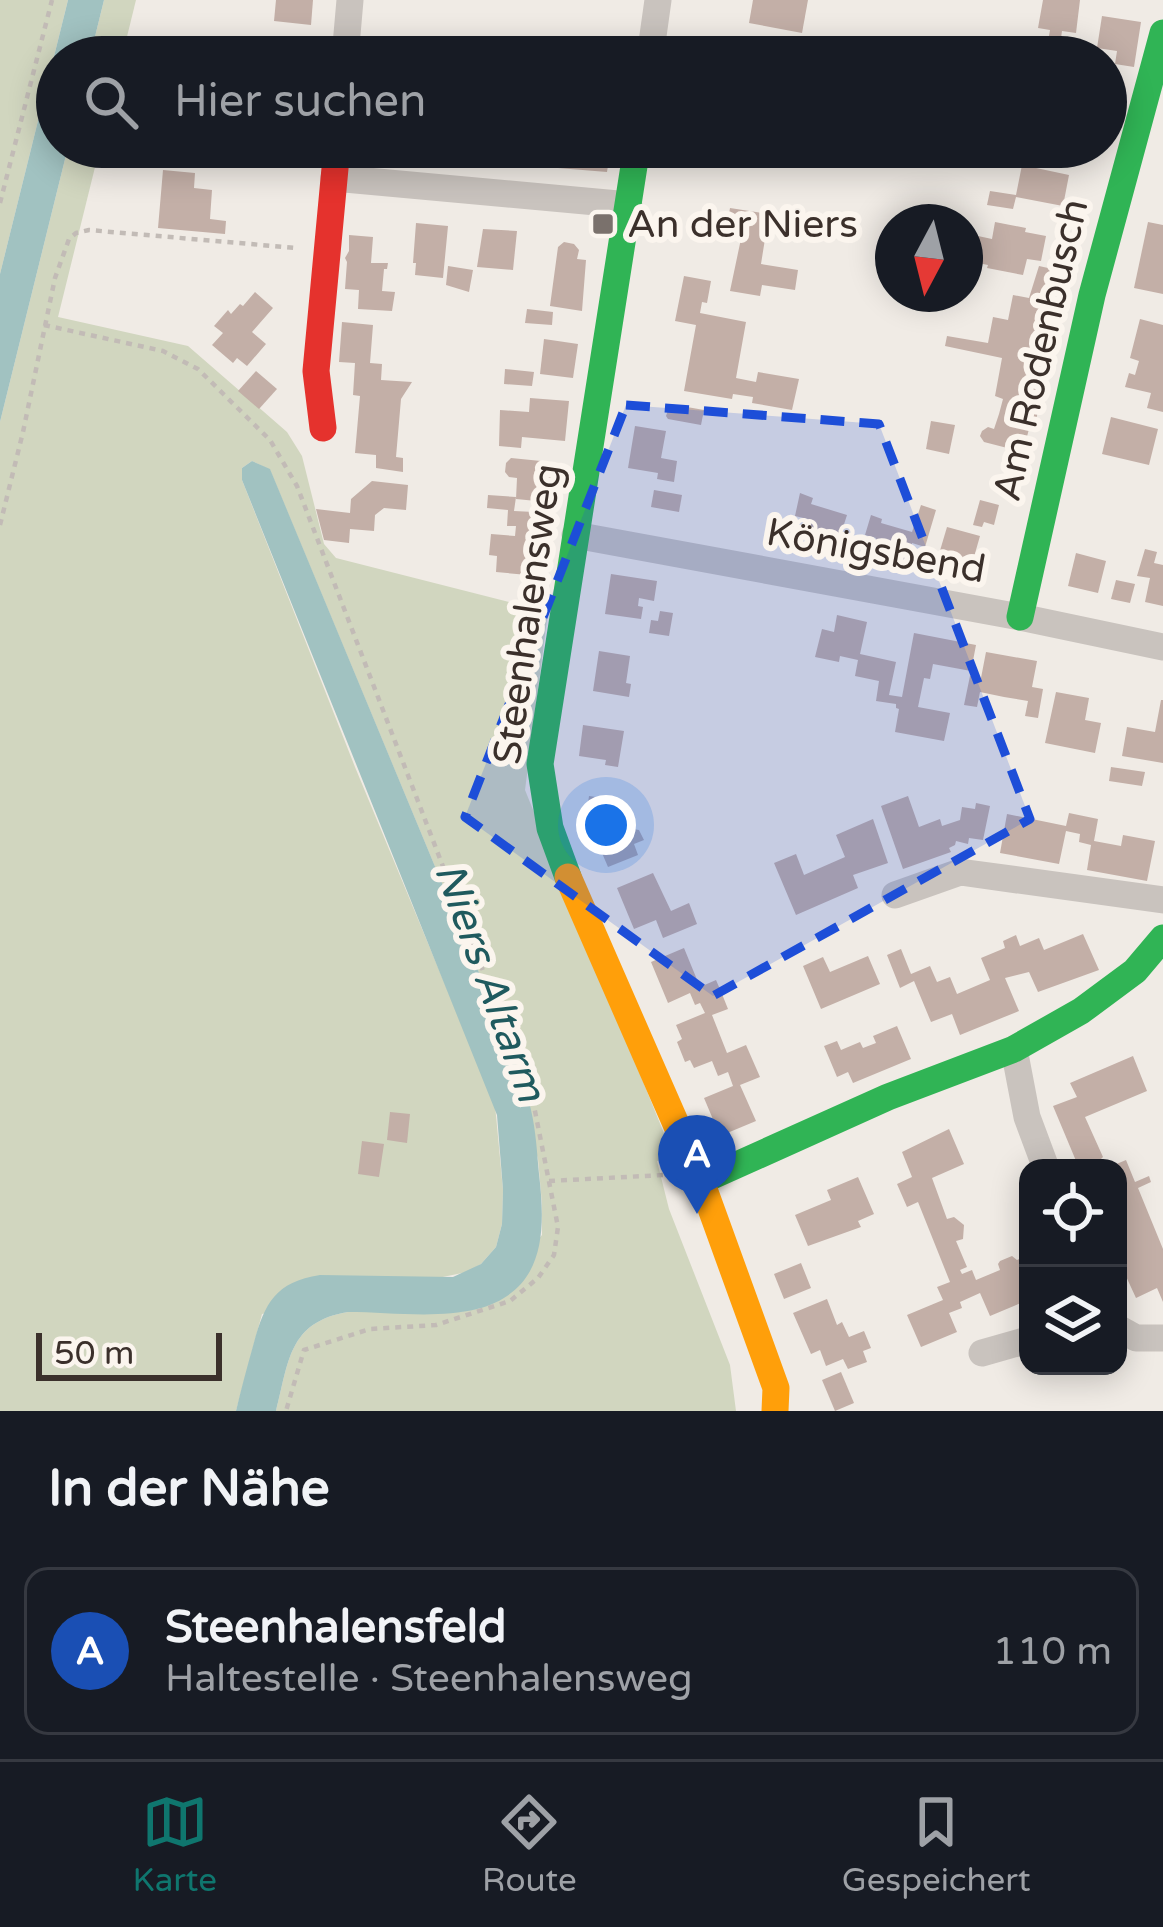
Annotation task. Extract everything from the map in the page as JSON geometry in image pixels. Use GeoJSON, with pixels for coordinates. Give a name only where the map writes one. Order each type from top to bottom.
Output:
{"type":"FeatureCollection","features":[{"type":"Feature","properties":{"kind":"street"},"geometry":{"type":"LineString","coordinates":[[347,36],[350,0]]}},
{"type":"Feature","properties":{"kind":"street"},"geometry":{"type":"LineString","coordinates":[[653,36],[658,0]]}},
{"type":"Feature","properties":{"kind":"street","name":"Am Rodenbusch"},"geometry":{"type":"LineString","coordinates":[[1127,159],[1163,33]]}},
{"type":"Feature","properties":{"kind":"street"},"geometry":{"type":"LineString","coordinates":[[323,428],[316,371],[335,168]]}},
{"type":"Feature","properties":{"kind":"street","name":"Steenhalensweg"},"geometry":{"type":"LineString","coordinates":[[634,168],[540,764],[550,828],[575,897],[698,1175],[776,1388],[776,1411]]}},
{"type":"Feature","properties":{"kind":"street","name":"Am Rodenbusch"},"geometry":{"type":"LineString","coordinates":[[1020,616],[1125,168]]}},
{"type":"Feature","properties":{"kind":"street"},"geometry":{"type":"LineString","coordinates":[[334,178],[629,205]]}},
{"type":"Feature","properties":{"kind":"street","name":"Königsbend"},"geometry":{"type":"LineString","coordinates":[[575,535],[1020,616],[1163,647]]}},
{"type":"Feature","properties":{"kind":"street"},"geometry":{"type":"LineString","coordinates":[[896,895],[960,872],[1163,900]]}},
{"type":"Feature","properties":{"kind":"street"},"geometry":{"type":"LineString","coordinates":[[698,1175],[1014,1049],[1081,1012],[1135,971],[1163,938]]}},
{"type":"Feature","properties":{"kind":"street"},"geometry":{"type":"LineString","coordinates":[[1014,1049],[1027,1117],[1043,1159]]}},
{"type":"Feature","properties":{"kind":"street"},"geometry":{"type":"LineString","coordinates":[[1127,1333],[1136,1338],[1163,1338]]}},
{"type":"Feature","properties":{"kind":"street"},"geometry":{"type":"LineString","coordinates":[[982,1353],[1019,1343]]}},
{"type":"Feature","properties":{"kind":"path"},"geometry":{"type":"LineString","coordinates":[[43,36],[52,0]]}},
{"type":"Feature","properties":{"kind":"path"},"geometry":{"type":"LineString","coordinates":[[0,203],[36,62]]}},
{"type":"Feature","properties":{"kind":"path"},"geometry":{"type":"LineString","coordinates":[[0,525],[44,325],[64,249],[76,232],[326,250]]}},
{"type":"Feature","properties":{"kind":"path"},"geometry":{"type":"LineString","coordinates":[[44,325],[163,351],[197,369],[270,440],[297,486],[533,1102],[558,1227],[554,1255],[538,1278],[510,1301],[478,1313],[436,1325],[370,1329],[304,1350],[286,1411]]}},
{"type":"Feature","properties":{"kind":"path"},"geometry":{"type":"LineString","coordinates":[[550,1181],[698,1175]]}},
{"type":"Feature","properties":{"kind":"highlighted area"},"geometry":{"type":"Polygon","coordinates":[[[626,405],[879,424],[1030,819],[713,996],[465,817],[626,405]]]}},
{"type":"Feature","properties":{"kind":"green space"},"geometry":{"type":"Polygon","coordinates":[[[0,0],[68,0],[59,36],[36,36],[36,129],[0,274],[0,0]]]}},
{"type":"Feature","properties":{"kind":"green space"},"geometry":{"type":"Polygon","coordinates":[[[104,0],[136,0],[127,36],[95,36],[104,0]]]}},
{"type":"Feature","properties":{"kind":"green space"},"geometry":{"type":"Polygon","coordinates":[[[63,168],[95,168],[58,317],[188,346],[287,432],[302,456],[324,544],[336,558],[548,612],[525,790],[674,1158],[657,1161],[669,1209],[730,1365],[736,1411],[276,1411],[294,1347],[313,1325],[348,1312],[480,1308],[542,1235],[542,1204],[538,1159],[500,1023],[270,470],[252,461],[242,468],[242,480],[495,1105],[503,1190],[496,1247],[467,1272],[262,1314],[236,1411],[0,1411],[0,422],[63,168]]]}},
{"type":"Feature","properties":{"kind":"water"},"geometry":{"type":"Polygon","coordinates":[[[68,0],[104,0],[95,36],[59,36],[68,0]]]}},
{"type":"Feature","properties":{"kind":"water"},"geometry":{"type":"Polygon","coordinates":[[[36,129],[36,168],[63,168],[0,422],[0,274],[36,129]]]}},
{"type":"Feature","properties":{"kind":"water"},"geometry":{"type":"Polygon","coordinates":[[[252,461],[270,469],[517,1066],[534,1126],[542,1217],[536,1257],[528,1274],[499,1300],[446,1314],[348,1312],[313,1325],[294,1347],[276,1411],[236,1411],[262,1319],[281,1290],[320,1275],[453,1277],[481,1264],[496,1247],[503,1190],[497,1115],[242,480],[242,468],[252,461]]]}},
{"type":"Feature","properties":{"kind":"building"},"geometry":{"type":"Polygon","coordinates":[[[276,0],[313,0],[311,25],[274,21],[276,0]]]}},
{"type":"Feature","properties":{"kind":"building"},"geometry":{"type":"Polygon","coordinates":[[[753,0],[808,0],[802,33],[749,23],[753,0]]]}},
{"type":"Feature","properties":{"kind":"building"},"geometry":{"type":"Polygon","coordinates":[[[1043,0],[1080,0],[1076,33],[1049,36],[1050,30],[1038,28],[1043,0]]]}},
{"type":"Feature","properties":{"kind":"building"},"geometry":{"type":"Polygon","coordinates":[[[1102,16],[1141,22],[1134,67],[1127,66],[1127,36],[1099,36],[1102,16]]]}},
{"type":"Feature","properties":{"kind":"building"},"geometry":{"type":"Polygon","coordinates":[[[558,168],[608,168],[607,172],[558,168]]]}},
{"type":"Feature","properties":{"kind":"building"},"geometry":{"type":"Polygon","coordinates":[[[1021,168],[1069,175],[1063,206],[1016,197],[1013,209],[987,205],[990,191],[1016,195],[1021,168]]]}},
{"type":"Feature","properties":{"kind":"building"},"geometry":{"type":"Polygon","coordinates":[[[163,170],[195,173],[194,188],[212,190],[210,219],[226,221],[225,234],[158,228],[163,170]]]}},
{"type":"Feature","properties":{"kind":"building"},"geometry":{"type":"Polygon","coordinates":[[[730,208],[769,214],[761,264],[798,270],[795,290],[762,285],[760,296],[730,291],[742,234],[726,231],[730,208]]]}},
{"type":"Feature","properties":{"kind":"building"},"geometry":{"type":"Polygon","coordinates":[[[995,222],[1046,236],[1041,261],[1027,259],[1023,275],[983,264],[983,237],[992,239],[995,222]]]}},
{"type":"Feature","properties":{"kind":"building"},"geometry":{"type":"Polygon","coordinates":[[[1148,222],[1163,225],[1163,294],[1134,288],[1148,222]]]}},
{"type":"Feature","properties":{"kind":"building"},"geometry":{"type":"Polygon","coordinates":[[[416,223],[448,226],[443,278],[415,275],[416,223]]]}},
{"type":"Feature","properties":{"kind":"building"},"geometry":{"type":"Polygon","coordinates":[[[483,229],[517,231],[513,270],[477,267],[483,229]]]}},
{"type":"Feature","properties":{"kind":"building"},"geometry":{"type":"Polygon","coordinates":[[[349,235],[373,237],[371,263],[388,263],[382,291],[395,292],[392,311],[358,309],[359,290],[345,289],[349,235]]]}},
{"type":"Feature","properties":{"kind":"building"},"geometry":{"type":"Polygon","coordinates":[[[564,242],[579,250],[577,259],[586,260],[582,311],[550,306],[558,247],[564,242]]]}},
{"type":"Feature","properties":{"kind":"building"},"geometry":{"type":"Polygon","coordinates":[[[448,266],[473,270],[469,292],[446,285],[448,266]]]}},
{"type":"Feature","properties":{"kind":"building"},"geometry":{"type":"Polygon","coordinates":[[[1039,266],[1066,272],[1062,293],[1056,292],[1053,303],[1046,302],[1036,374],[1044,382],[1034,430],[1029,429],[1023,452],[984,442],[980,436],[988,427],[994,429],[999,414],[1003,399],[995,396],[1002,358],[945,346],[947,336],[988,343],[993,317],[1008,320],[1013,295],[1029,298],[1039,266]]]}},
{"type":"Feature","properties":{"kind":"building"},"geometry":{"type":"Polygon","coordinates":[[[684,276],[711,281],[700,313],[746,322],[736,378],[756,382],[758,372],[799,379],[792,410],[752,403],[753,397],[733,394],[732,399],[684,391],[696,325],[675,321],[684,276]]]}},
{"type":"Feature","properties":{"kind":"building"},"geometry":{"type":"Polygon","coordinates":[[[255,292],[273,308],[252,332],[266,344],[247,366],[237,358],[233,363],[212,345],[223,333],[214,326],[255,292]]]}},
{"type":"Feature","properties":{"kind":"building"},"geometry":{"type":"Polygon","coordinates":[[[527,309],[553,312],[552,325],[525,323],[527,309]]]}},
{"type":"Feature","properties":{"kind":"building"},"geometry":{"type":"Polygon","coordinates":[[[1140,319],[1163,325],[1163,412],[1147,408],[1151,393],[1125,387],[1139,361],[1130,358],[1140,319]]]}},
{"type":"Feature","properties":{"kind":"building"},"geometry":{"type":"Polygon","coordinates":[[[342,322],[373,325],[370,363],[382,364],[381,380],[412,382],[401,399],[396,457],[403,458],[403,472],[376,468],[376,455],[355,453],[360,396],[353,395],[355,363],[339,362],[342,322]]]}},
{"type":"Feature","properties":{"kind":"building"},"geometry":{"type":"Polygon","coordinates":[[[544,339],[578,344],[573,378],[540,374],[544,339]]]}},
{"type":"Feature","properties":{"kind":"building"},"geometry":{"type":"Polygon","coordinates":[[[505,369],[534,372],[532,386],[504,384],[505,369]]]}},
{"type":"Feature","properties":{"kind":"building"},"geometry":{"type":"Polygon","coordinates":[[[256,371],[277,389],[259,409],[238,391],[256,371]]]}},
{"type":"Feature","properties":{"kind":"building"},"geometry":{"type":"Polygon","coordinates":[[[530,398],[569,401],[565,441],[522,437],[521,448],[499,446],[500,410],[529,412],[530,398]]]}},
{"type":"Feature","properties":{"kind":"building"},"geometry":{"type":"Polygon","coordinates":[[[670,404],[704,410],[701,425],[668,419],[670,404]]]}},
{"type":"Feature","properties":{"kind":"building"},"geometry":{"type":"Polygon","coordinates":[[[1111,417],[1158,429],[1149,465],[1102,454],[1111,417]]]}},
{"type":"Feature","properties":{"kind":"building"},"geometry":{"type":"Polygon","coordinates":[[[931,421],[955,425],[949,454],[926,449],[931,421]]]}},
{"type":"Feature","properties":{"kind":"building"},"geometry":{"type":"Polygon","coordinates":[[[635,426],[666,431],[661,458],[677,461],[674,482],[657,479],[658,473],[628,468],[635,426]]]}},
{"type":"Feature","properties":{"kind":"building"},"geometry":{"type":"Polygon","coordinates":[[[511,458],[561,463],[557,503],[516,499],[517,478],[505,472],[511,458]]]}},
{"type":"Feature","properties":{"kind":"building"},"geometry":{"type":"Polygon","coordinates":[[[372,481],[408,485],[406,510],[384,508],[375,515],[374,531],[350,529],[349,543],[324,540],[316,509],[350,513],[351,499],[372,481]]]}},
{"type":"Feature","properties":{"kind":"building"},"geometry":{"type":"Polygon","coordinates":[[[654,490],[682,495],[679,512],[651,507],[654,490]]]}},
{"type":"Feature","properties":{"kind":"building"},"geometry":{"type":"Polygon","coordinates":[[[800,493],[813,498],[811,504],[847,515],[837,546],[803,536],[808,519],[795,516],[800,493]]]}},
{"type":"Feature","properties":{"kind":"building"},"geometry":{"type":"Polygon","coordinates":[[[488,495],[516,497],[514,511],[534,512],[533,527],[552,529],[549,560],[530,558],[528,575],[496,572],[497,556],[489,555],[491,534],[515,536],[516,526],[507,526],[508,510],[487,508],[488,495]]]}},
{"type":"Feature","properties":{"kind":"building"},"geometry":{"type":"Polygon","coordinates":[[[980,500],[999,505],[994,525],[973,525],[980,500]]]}},
{"type":"Feature","properties":{"kind":"building"},"geometry":{"type":"Polygon","coordinates":[[[921,505],[936,510],[925,547],[912,543],[906,563],[873,547],[876,538],[865,535],[871,515],[912,532],[921,505]]]}},
{"type":"Feature","properties":{"kind":"building"},"geometry":{"type":"Polygon","coordinates":[[[947,527],[980,536],[972,564],[939,554],[947,527]]]}},
{"type":"Feature","properties":{"kind":"building"},"geometry":{"type":"Polygon","coordinates":[[[1145,549],[1157,552],[1154,563],[1163,565],[1163,606],[1145,602],[1150,578],[1137,576],[1145,549]]]}},
{"type":"Feature","properties":{"kind":"building"},"geometry":{"type":"Polygon","coordinates":[[[1076,553],[1106,561],[1098,593],[1068,586],[1076,553]]]}},
{"type":"Feature","properties":{"kind":"building"},"geometry":{"type":"Polygon","coordinates":[[[611,574],[657,581],[654,601],[639,598],[641,619],[605,614],[611,574]]]}},
{"type":"Feature","properties":{"kind":"building"},"geometry":{"type":"Polygon","coordinates":[[[1116,580],[1135,584],[1130,603],[1111,599],[1116,580]]]}},
{"type":"Feature","properties":{"kind":"building"},"geometry":{"type":"Polygon","coordinates":[[[660,611],[673,613],[669,636],[649,633],[651,620],[658,621],[660,611]]]}},
{"type":"Feature","properties":{"kind":"building"},"geometry":{"type":"Polygon","coordinates":[[[837,615],[867,622],[860,654],[896,662],[889,695],[902,697],[914,633],[976,645],[971,671],[933,664],[930,679],[924,678],[918,707],[950,713],[944,741],[895,732],[899,709],[896,704],[876,701],[879,681],[855,676],[858,660],[815,657],[822,629],[834,632],[837,615]]]}},
{"type":"Feature","properties":{"kind":"building"},"geometry":{"type":"Polygon","coordinates":[[[599,651],[630,656],[629,697],[593,691],[599,651]]]}},
{"type":"Feature","properties":{"kind":"building"},"geometry":{"type":"Polygon","coordinates":[[[986,652],[1037,661],[1032,687],[1043,689],[1038,718],[1025,716],[1028,701],[980,692],[977,707],[964,705],[970,676],[981,678],[986,652]]]}},
{"type":"Feature","properties":{"kind":"building"},"geometry":{"type":"Polygon","coordinates":[[[1056,692],[1089,698],[1085,720],[1101,723],[1095,753],[1045,743],[1056,692]]]}},
{"type":"Feature","properties":{"kind":"building"},"geometry":{"type":"Polygon","coordinates":[[[1161,700],[1163,763],[1122,756],[1127,727],[1155,732],[1161,700]]]}},
{"type":"Feature","properties":{"kind":"building"},"geometry":{"type":"Polygon","coordinates":[[[583,725],[624,731],[618,767],[579,756],[583,725]]]}},
{"type":"Feature","properties":{"kind":"building"},"geometry":{"type":"Polygon","coordinates":[[[1111,767],[1145,772],[1142,786],[1109,781],[1111,767]]]}},
{"type":"Feature","properties":{"kind":"building"},"geometry":{"type":"Polygon","coordinates":[[[589,796],[624,801],[620,827],[639,830],[644,840],[634,844],[638,855],[608,867],[596,839],[598,827],[585,825],[589,796]]]}},
{"type":"Feature","properties":{"kind":"building"},"geometry":{"type":"Polygon","coordinates":[[[908,796],[919,827],[940,819],[942,826],[960,820],[962,807],[990,806],[983,840],[956,841],[951,852],[903,869],[881,806],[908,796]]]}},
{"type":"Feature","properties":{"kind":"building"},"geometry":{"type":"Polygon","coordinates":[[[1069,813],[1098,819],[1094,841],[1121,846],[1123,835],[1155,841],[1147,881],[1087,870],[1091,845],[1079,842],[1080,834],[1066,831],[1059,864],[1000,853],[1007,814],[1066,826],[1069,813]]]}},
{"type":"Feature","properties":{"kind":"building"},"geometry":{"type":"Polygon","coordinates":[[[873,819],[888,863],[853,875],[858,888],[796,915],[774,863],[796,854],[804,875],[845,857],[836,835],[873,819]]]}},
{"type":"Feature","properties":{"kind":"building"},"geometry":{"type":"Polygon","coordinates":[[[653,873],[671,911],[689,903],[697,924],[663,938],[656,920],[634,929],[617,888],[653,873]]]}},
{"type":"Feature","properties":{"kind":"building"},"geometry":{"type":"Polygon","coordinates":[[[1083,934],[1099,970],[1038,992],[1029,972],[1005,978],[1019,1011],[960,1035],[952,1014],[931,1022],[914,981],[900,988],[887,955],[901,949],[911,974],[930,966],[937,982],[950,977],[957,994],[990,980],[981,958],[1005,948],[1003,941],[1016,935],[1020,946],[1039,938],[1044,950],[1083,934]]]}},
{"type":"Feature","properties":{"kind":"building"},"geometry":{"type":"Polygon","coordinates":[[[684,948],[700,987],[716,980],[722,994],[728,1009],[712,1015],[727,1053],[746,1045],[760,1077],[740,1085],[756,1121],[720,1136],[704,1098],[733,1086],[728,1072],[718,1076],[712,1061],[694,1068],[690,1060],[685,1062],[677,1042],[682,1039],[676,1025],[705,1013],[690,993],[668,1003],[651,962],[684,948]]]}},
{"type":"Feature","properties":{"kind":"building"},"geometry":{"type":"Polygon","coordinates":[[[868,956],[880,984],[821,1009],[803,966],[823,957],[830,972],[868,956]]]}},
{"type":"Feature","properties":{"kind":"building"},"geometry":{"type":"Polygon","coordinates":[[[897,1026],[911,1059],[853,1083],[848,1072],[837,1077],[824,1046],[837,1041],[841,1050],[860,1042],[863,1048],[876,1043],[873,1036],[897,1026]]]}},
{"type":"Feature","properties":{"kind":"building"},"geometry":{"type":"Polygon","coordinates":[[[1133,1056],[1147,1091],[1085,1117],[1101,1159],[1075,1159],[1053,1106],[1077,1097],[1070,1083],[1133,1056]]]}},
{"type":"Feature","properties":{"kind":"building"},"geometry":{"type":"Polygon","coordinates":[[[390,1112],[410,1114],[407,1143],[387,1140],[390,1112]]]}},
{"type":"Feature","properties":{"kind":"building"},"geometry":{"type":"Polygon","coordinates":[[[949,1129],[964,1164],[932,1178],[947,1219],[954,1217],[964,1225],[963,1239],[956,1241],[967,1267],[960,1270],[962,1274],[972,1270],[976,1280],[1000,1270],[1000,1261],[1012,1256],[1019,1259],[1019,1304],[990,1316],[980,1293],[949,1313],[957,1332],[921,1347],[907,1315],[943,1300],[937,1287],[950,1282],[918,1202],[907,1207],[897,1184],[912,1177],[902,1152],[949,1129]]]}},
{"type":"Feature","properties":{"kind":"building"},"geometry":{"type":"Polygon","coordinates":[[[362,1141],[384,1144],[379,1177],[358,1174],[362,1141]]]}},
{"type":"Feature","properties":{"kind":"building"},"geometry":{"type":"Polygon","coordinates":[[[1127,1162],[1135,1182],[1149,1176],[1151,1182],[1138,1188],[1163,1249],[1163,1302],[1157,1288],[1136,1298],[1127,1278],[1127,1162]]]}},
{"type":"Feature","properties":{"kind":"building"},"geometry":{"type":"Polygon","coordinates":[[[858,1177],[874,1214],[858,1221],[861,1227],[808,1246],[795,1215],[831,1200],[827,1190],[858,1177]]]}},
{"type":"Feature","properties":{"kind":"building"},"geometry":{"type":"Polygon","coordinates":[[[801,1263],[811,1288],[784,1299],[774,1274],[801,1263]]]}},
{"type":"Feature","properties":{"kind":"building"},"geometry":{"type":"Polygon","coordinates":[[[827,1299],[837,1325],[842,1322],[849,1337],[864,1331],[871,1348],[863,1351],[867,1362],[848,1369],[843,1359],[826,1366],[820,1350],[811,1354],[793,1313],[827,1299]]]}},
{"type":"Feature","properties":{"kind":"building"},"geometry":{"type":"Polygon","coordinates":[[[841,1372],[854,1403],[835,1411],[822,1380],[841,1372]]]}},
{"type":"Feature","properties":{"kind":"traffic: fast"},"geometry":{"type":"LineString","coordinates":[[1127,166],[1163,33]]}},
{"type":"Feature","properties":{"kind":"traffic: fast"},"geometry":{"type":"LineString","coordinates":[[568,877],[550,828],[540,764],[634,168]]}},
{"type":"Feature","properties":{"kind":"traffic: fast"},"geometry":{"type":"LineString","coordinates":[[1020,617],[1092,295],[1126,168]]}},
{"type":"Feature","properties":{"kind":"traffic: fast"},"geometry":{"type":"LineString","coordinates":[[701,1181],[888,1097],[1014,1049],[1081,1011],[1135,971],[1163,938]]}},
{"type":"Feature","properties":{"kind":"traffic: slow"},"geometry":{"type":"LineString","coordinates":[[568,877],[701,1181],[776,1388],[775,1411]]}},
{"type":"Feature","properties":{"kind":"traffic: jam"},"geometry":{"type":"LineString","coordinates":[[323,428],[316,371],[335,168]]}},
{"type":"Feature","properties":{"kind":"place","name":"An der Niers"},"geometry":{"type":"Point","coordinates":[603,224]}},
{"type":"Feature","properties":{"kind":"place","name":"Steenhalensfeld"},"geometry":{"type":"Point","coordinates":[697,1214]}},
{"type":"Feature","properties":{"kind":"water label","name":"Niers Altarm"},"geometry":{"type":"Point","coordinates":[490,982]}}]}
